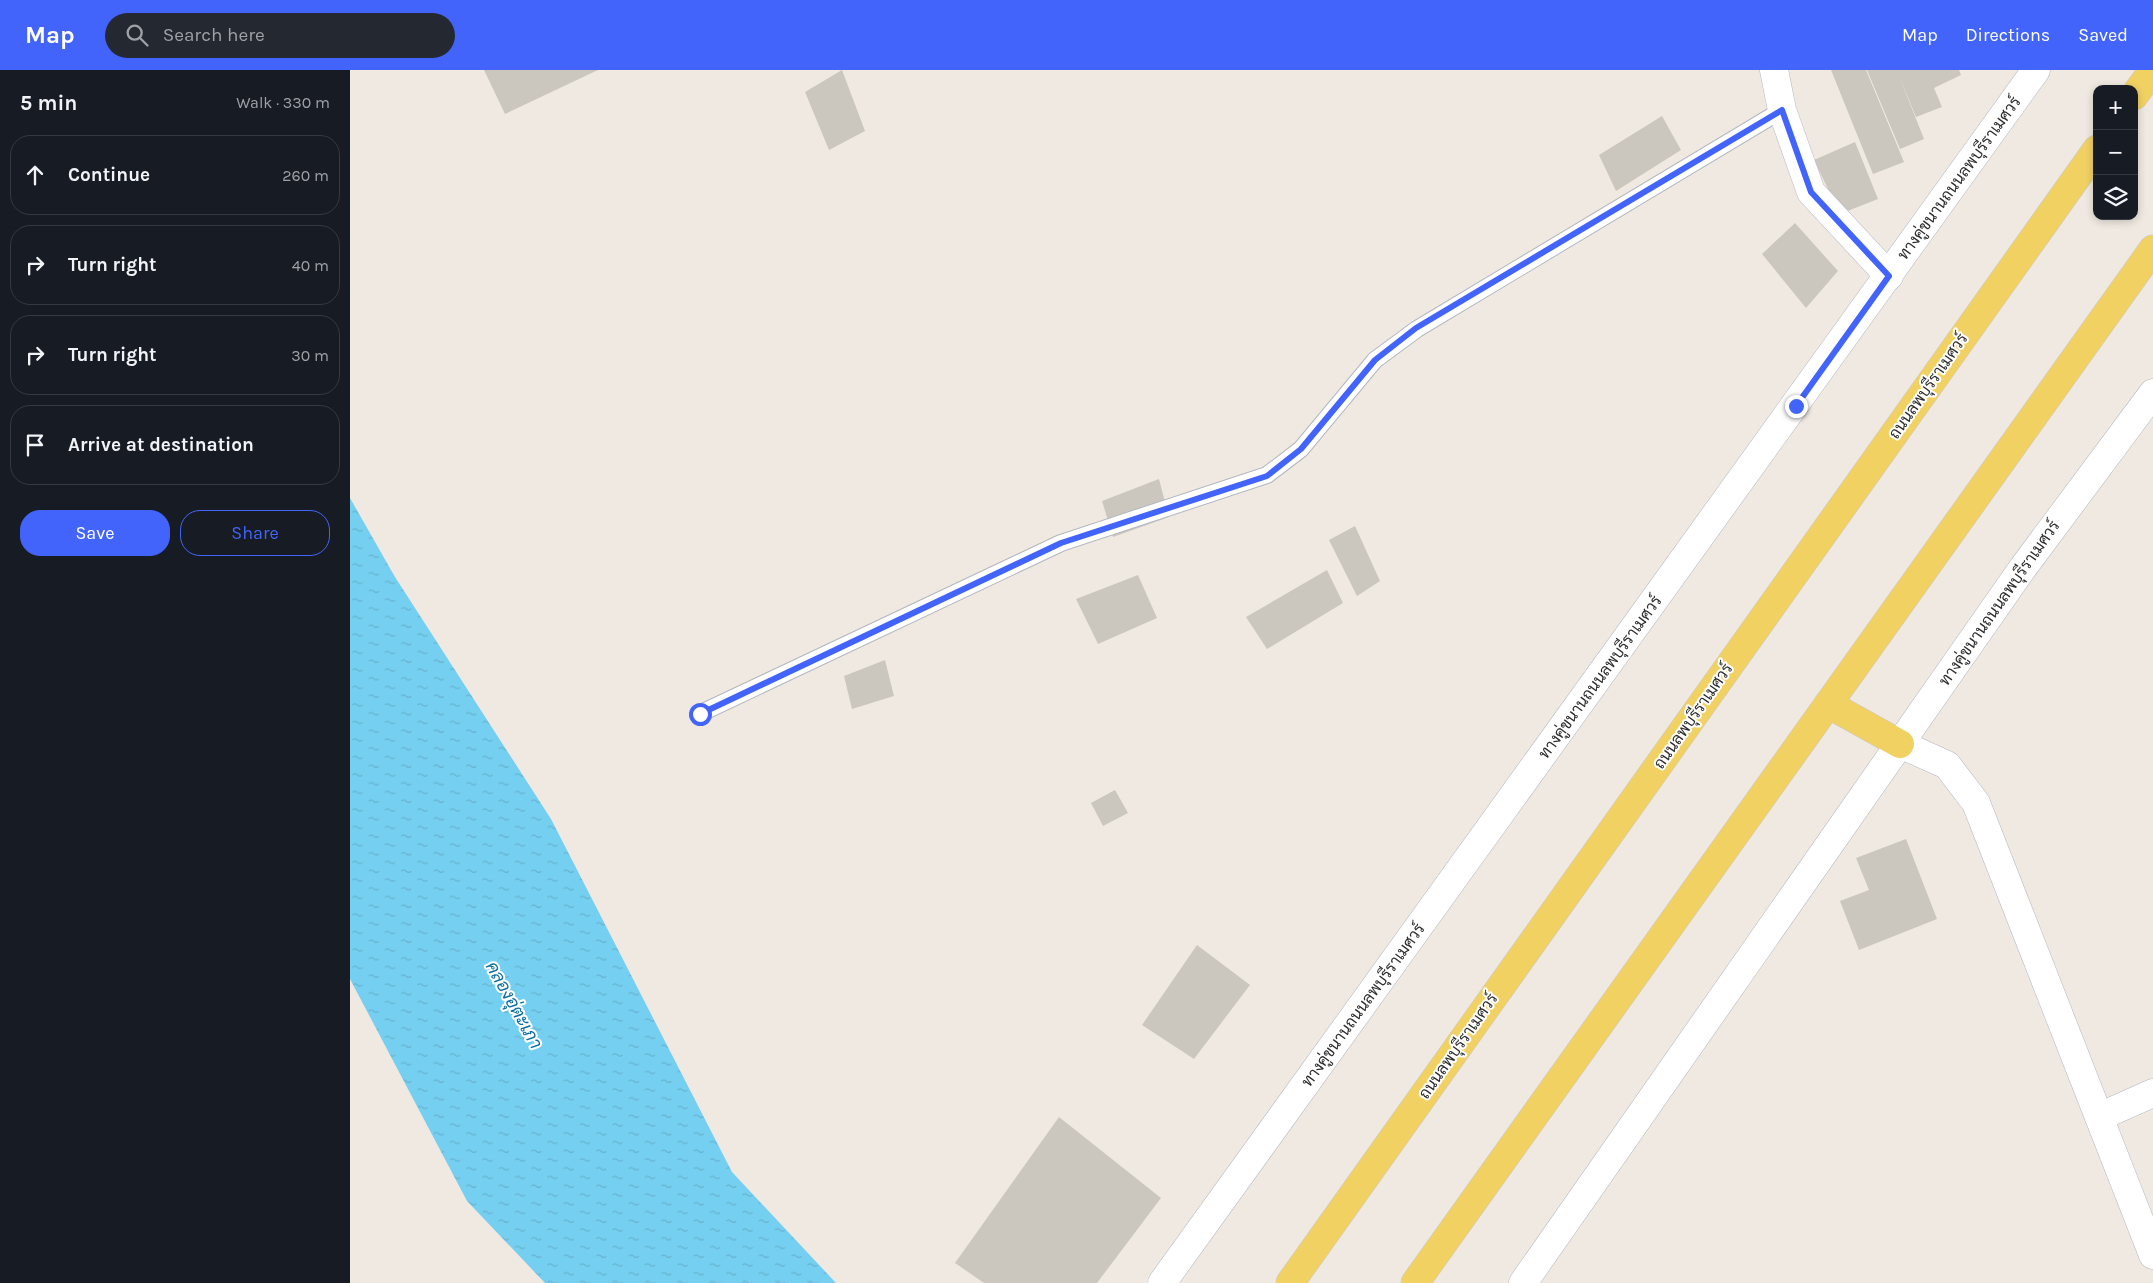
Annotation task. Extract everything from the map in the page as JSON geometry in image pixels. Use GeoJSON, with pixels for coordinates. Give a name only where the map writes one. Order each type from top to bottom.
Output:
{"type":"FeatureCollection","features":[{"type":"Feature","properties":{"kind":"main road"},"geometry":{"type":"LineString","coordinates":[[1774,70],[1782,110],[1811,192],[1889,276]]}},
{"type":"Feature","properties":{"kind":"main road","name":"ทางคู่ขนานถนนลพบุรีราเมศวร์"},"geometry":{"type":"LineString","coordinates":[[1162,1283],[2036,70]]}},
{"type":"Feature","properties":{"kind":"main road"},"geometry":{"type":"LineString","coordinates":[[2138,91],[2153,70]]}},
{"type":"Feature","properties":{"kind":"main road","name":"ถนนลพบุรีราเมศวร์"},"geometry":{"type":"LineString","coordinates":[[1290,1283],[2093,155]]}},
{"type":"Feature","properties":{"kind":"main road"},"geometry":{"type":"LineString","coordinates":[[1415,1283],[2153,249]]}},
{"type":"Feature","properties":{"kind":"main road","name":"ทางคู่ขนานถนนลพบุรีราเมศวร์"},"geometry":{"type":"LineString","coordinates":[[1523,1283],[2022,569],[2153,393]]}},
{"type":"Feature","properties":{"kind":"main road"},"geometry":{"type":"LineString","coordinates":[[1828,704],[1900,744],[1947,765],[1976,803],[2153,1255]]}},
{"type":"Feature","properties":{"kind":"main road"},"geometry":{"type":"LineString","coordinates":[[2099,1118],[2153,1093]]}},
{"type":"Feature","properties":{"kind":"lane"},"geometry":{"type":"LineString","coordinates":[[700,714],[1061,543],[1267,476],[1301,449],[1375,360],[1416,328],[1782,110]]}},
{"type":"Feature","properties":{"kind":"water","name":"คลองอุ่ตะเภา"},"geometry":{"type":"Polygon","coordinates":[[[350,498],[395,577],[551,819],[732,1172],[836,1283],[545,1283],[467,1201],[350,979],[350,498]]]}},
{"type":"Feature","properties":{"kind":"building"},"geometry":{"type":"Polygon","coordinates":[[[484,70],[598,70],[505,114],[484,70]]]}},
{"type":"Feature","properties":{"kind":"building"},"geometry":{"type":"Polygon","coordinates":[[[842,70],[865,131],[829,150],[805,92],[842,70]]]}},
{"type":"Feature","properties":{"kind":"building"},"geometry":{"type":"Polygon","coordinates":[[[1831,70],[1866,70],[1904,162],[1873,174],[1831,70]]]}},
{"type":"Feature","properties":{"kind":"building"},"geometry":{"type":"Polygon","coordinates":[[[1867,70],[1959,70],[1961,75],[1934,88],[1942,107],[1916,117],[1899,76],[1924,139],[1900,149],[1867,70]]]}},
{"type":"Feature","properties":{"kind":"building"},"geometry":{"type":"Polygon","coordinates":[[[1662,116],[1681,150],[1616,191],[1599,155],[1662,116]]]}},
{"type":"Feature","properties":{"kind":"building"},"geometry":{"type":"Polygon","coordinates":[[[1855,142],[1878,199],[1840,214],[1814,160],[1855,142]]]}},
{"type":"Feature","properties":{"kind":"building"},"geometry":{"type":"Polygon","coordinates":[[[1795,223],[1838,271],[1806,308],[1762,254],[1795,223]]]}},
{"type":"Feature","properties":{"kind":"building"},"geometry":{"type":"Polygon","coordinates":[[[1159,479],[1169,517],[1113,537],[1102,501],[1159,479]]]}},
{"type":"Feature","properties":{"kind":"building"},"geometry":{"type":"Polygon","coordinates":[[[1355,526],[1380,581],[1357,596],[1329,540],[1355,526]]]}},
{"type":"Feature","properties":{"kind":"building"},"geometry":{"type":"Polygon","coordinates":[[[1327,570],[1343,603],[1267,649],[1246,617],[1327,570]]]}},
{"type":"Feature","properties":{"kind":"building"},"geometry":{"type":"Polygon","coordinates":[[[1138,575],[1157,618],[1098,644],[1076,599],[1138,575]]]}},
{"type":"Feature","properties":{"kind":"building"},"geometry":{"type":"Polygon","coordinates":[[[885,660],[894,696],[852,709],[844,676],[885,660]]]}},
{"type":"Feature","properties":{"kind":"building"},"geometry":{"type":"Polygon","coordinates":[[[1115,790],[1128,813],[1103,826],[1091,803],[1115,790]]]}},
{"type":"Feature","properties":{"kind":"building"},"geometry":{"type":"Polygon","coordinates":[[[1906,839],[1937,919],[1859,950],[1840,901],[1869,890],[1856,858],[1906,839]]]}},
{"type":"Feature","properties":{"kind":"building"},"geometry":{"type":"Polygon","coordinates":[[[1197,945],[1250,985],[1194,1059],[1142,1025],[1197,945]]]}},
{"type":"Feature","properties":{"kind":"building"},"geometry":{"type":"Polygon","coordinates":[[[1059,1117],[1161,1198],[1097,1283],[984,1283],[955,1263],[1059,1117]]]}},
{"type":"Feature","properties":{"kind":"route"},"geometry":{"type":"LineString","coordinates":[[700,714],[1061,543],[1267,476],[1301,449],[1375,360],[1416,328],[1782,110],[1811,192],[1889,276],[1796,406]]}}]}
